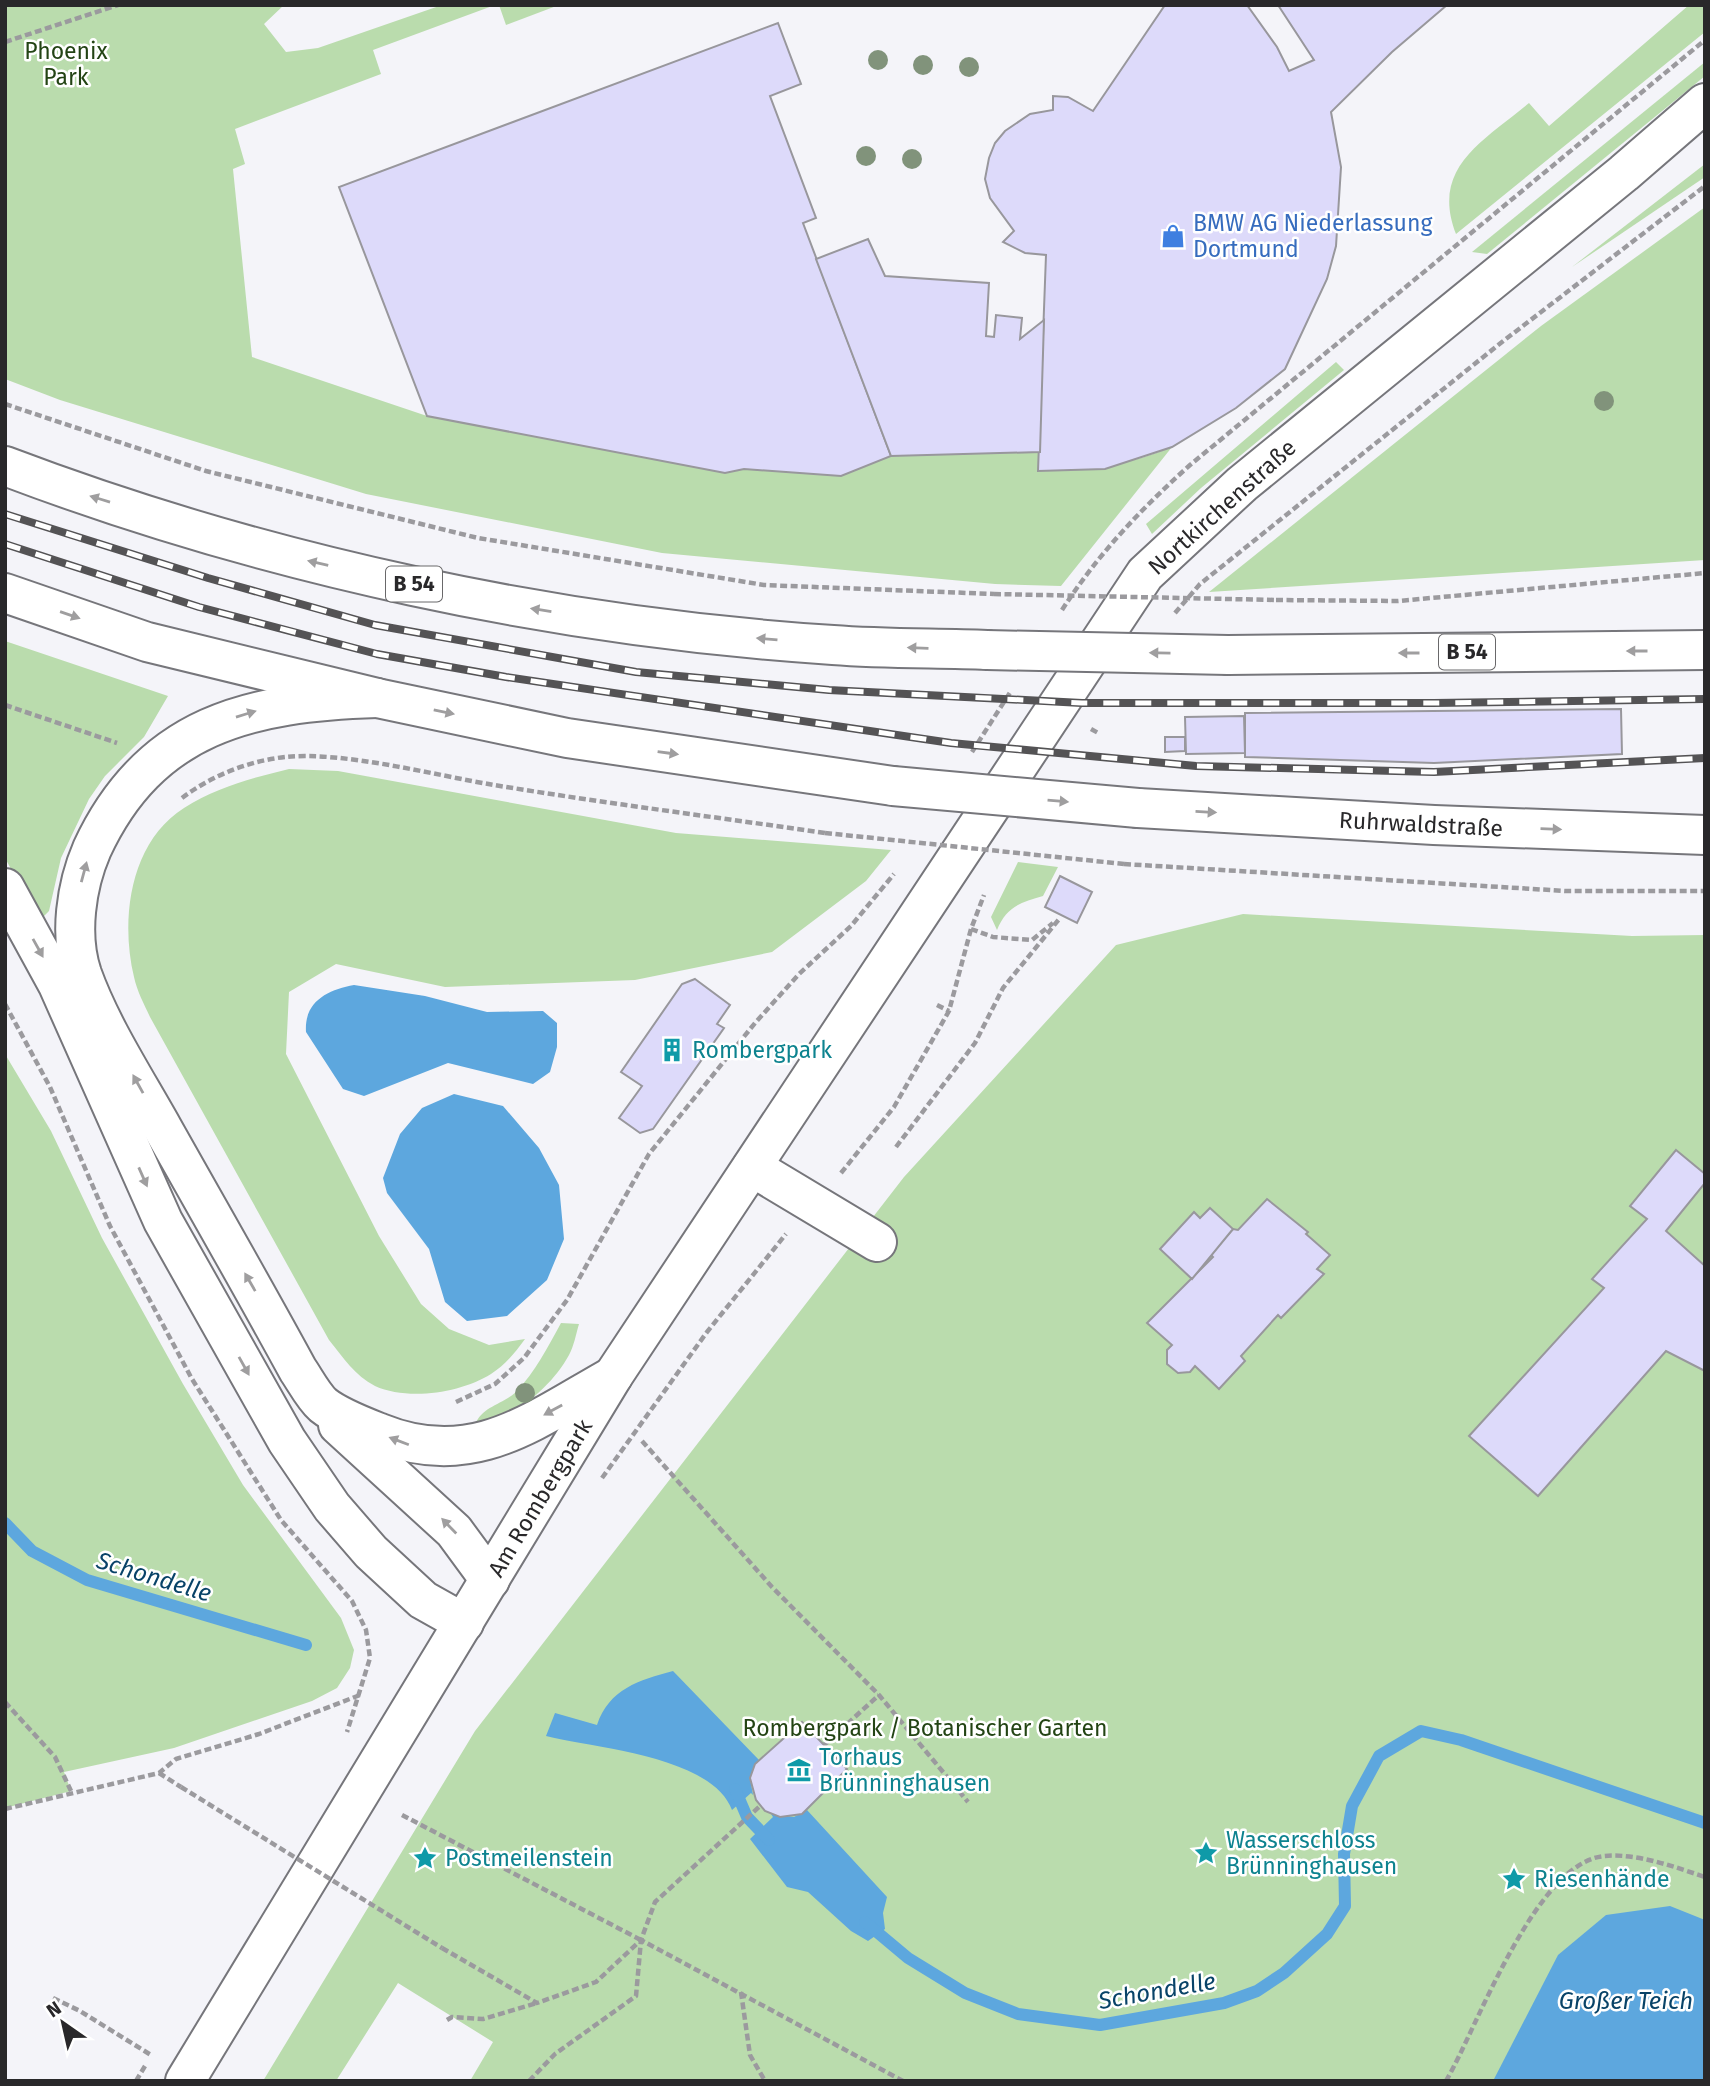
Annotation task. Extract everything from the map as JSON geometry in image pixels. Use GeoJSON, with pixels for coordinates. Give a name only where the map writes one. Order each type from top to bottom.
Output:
{"type":"FeatureCollection","features":[{"type":"Feature","properties":{"kind":"main road","name":"Nortkirchenstraße"},"geometry":{"type":"LineString","coordinates":[[912,926],[1145,574],[1242,484],[1624,173],[1705,103]]}},
{"type":"Feature","properties":{"kind":"main road","name":"Nortkirchenstraße"},"geometry":{"type":"LineString","coordinates":[[1624,173],[1705,119]]}},
{"type":"Feature","properties":{"kind":"main road","name":"B 54"},"geometry":{"type":"LineString","coordinates":[[5,466],[128,507],[313,562],[520,607],[734,636],[835,645],[1228,654],[1705,650]]}},
{"type":"Feature","properties":{"kind":"main road"},"geometry":{"type":"LineString","coordinates":[[5,593],[147,642],[377,698]]}},
{"type":"Feature","properties":{"kind":"main road"},"geometry":{"type":"LineString","coordinates":[[377,698],[313,700],[243,714],[213,726],[156,760],[129,787],[102,830],[85,866],[77,907],[76,938],[82,972],[133,1076],[298,1370],[322,1404],[367,1453],[454,1531],[490,1580]]}},
{"type":"Feature","properties":{"kind":"main road","name":"Ruhrwaldstraße"},"geometry":{"type":"LineString","coordinates":[[377,698],[567,738],[893,786],[1138,808],[1434,825],[1705,835]]}},
{"type":"Feature","properties":{"kind":"main road"},"geometry":{"type":"LineString","coordinates":[[5,888],[58,985],[163,1221],[287,1441],[332,1507],[371,1552],[423,1600],[464,1623]]}},
{"type":"Feature","properties":{"kind":"main road","name":"Am Rombergpark"},"geometry":{"type":"LineString","coordinates":[[185,2081],[612,1377],[912,926]]}},
{"type":"Feature","properties":{"kind":"main road"},"geometry":{"type":"LineString","coordinates":[[752,1167],[877,1242]]}},
{"type":"Feature","properties":{"kind":"main road"},"geometry":{"type":"LineString","coordinates":[[322,1404],[364,1427],[408,1445],[447,1449],[466,1447],[511,1433],[612,1377]]}},
{"type":"Feature","properties":{"kind":"path"},"geometry":{"type":"LineString","coordinates":[[5,42],[118,5]]}},
{"type":"Feature","properties":{"kind":"path"},"geometry":{"type":"LineString","coordinates":[[1058,616],[1088,570],[1137,513],[1190,465],[1705,40]]}},
{"type":"Feature","properties":{"kind":"path"},"geometry":{"type":"LineString","coordinates":[[1200,584],[1502,342],[1705,187]]}},
{"type":"Feature","properties":{"kind":"path"},"geometry":{"type":"LineString","coordinates":[[5,404],[206,471],[478,538],[764,585],[994,594],[1398,601],[1705,572]]}},
{"type":"Feature","properties":{"kind":"path"},"geometry":{"type":"LineString","coordinates":[[970,755],[1014,686]]}},
{"type":"Feature","properties":{"kind":"path"},"geometry":{"type":"LineString","coordinates":[[5,705],[113,741],[204,781]]}},
{"type":"Feature","properties":{"kind":"path"},"geometry":{"type":"LineString","coordinates":[[1090,728],[1100,734]]}},
{"type":"Feature","properties":{"kind":"path"},"geometry":{"type":"LineString","coordinates":[[175,803],[204,781],[243,767],[285,757],[332,757],[535,792],[825,833],[1124,863],[1566,891],[1705,891]]}},
{"type":"Feature","properties":{"kind":"path"},"geometry":{"type":"LineString","coordinates":[[911,848],[918,836]]}},
{"type":"Feature","properties":{"kind":"path"},"geometry":{"type":"LineString","coordinates":[[447,1404],[495,1384],[524,1358],[593,1261],[649,1154],[755,1023],[799,974],[851,926],[896,871]]}},
{"type":"Feature","properties":{"kind":"path"},"geometry":{"type":"LineString","coordinates":[[597,1486],[715,1322],[769,1253],[847,1167],[894,1107],[949,1011],[971,929],[987,887]]}},
{"type":"Feature","properties":{"kind":"path"},"geometry":{"type":"LineString","coordinates":[[896,1147],[975,1042],[1003,988],[1060,918],[1032,940],[993,937],[971,929]]}},
{"type":"Feature","properties":{"kind":"path"},"geometry":{"type":"LineString","coordinates":[[5,1004],[50,1087],[110,1226],[192,1379],[238,1456],[281,1520],[352,1601],[366,1630],[370,1658],[360,1695],[259,1734],[176,1759],[159,1773],[71,1791],[5,1809]]}},
{"type":"Feature","properties":{"kind":"path"},"geometry":{"type":"LineString","coordinates":[[937,1005],[949,1011]]}},
{"type":"Feature","properties":{"kind":"path"},"geometry":{"type":"LineString","coordinates":[[642,1441],[772,1587],[879,1695],[968,1802]]}},
{"type":"Feature","properties":{"kind":"path"},"geometry":{"type":"LineString","coordinates":[[824,1745],[879,1695]]}},
{"type":"Feature","properties":{"kind":"path"},"geometry":{"type":"LineString","coordinates":[[5,1702],[55,1757],[71,1791]]}},
{"type":"Feature","properties":{"kind":"path"},"geometry":{"type":"LineString","coordinates":[[159,1773],[442,1948],[537,2003]]}},
{"type":"Feature","properties":{"kind":"path"},"geometry":{"type":"LineString","coordinates":[[529,2081],[555,2054],[635,1996],[641,1940],[655,1902],[760,1806]]}},
{"type":"Feature","properties":{"kind":"path"},"geometry":{"type":"LineString","coordinates":[[402,1815],[741,1992],[903,2081]]}},
{"type":"Feature","properties":{"kind":"path"},"geometry":{"type":"LineString","coordinates":[[1446,2081],[1530,1914],[1551,1890],[1578,1866],[1604,1856],[1637,1859],[1705,1877]]}},
{"type":"Feature","properties":{"kind":"path"},"geometry":{"type":"LineString","coordinates":[[339,1888],[346,1877]]}},
{"type":"Feature","properties":{"kind":"path"},"geometry":{"type":"LineString","coordinates":[[447,2020],[452,2017],[482,2019],[596,1982],[641,1940]]}},
{"type":"Feature","properties":{"kind":"path"},"geometry":{"type":"LineString","coordinates":[[741,1992],[750,2055],[765,2081]]}},
{"type":"Feature","properties":{"kind":"path"},"geometry":{"type":"LineString","coordinates":[[53,1998],[80,2011],[151,2055]]}},
{"type":"Feature","properties":{"kind":"green space","name":"Phoenix Park"},"geometry":{"type":"Polygon","coordinates":[[[5,5],[284,5],[264,24],[286,52],[318,48],[442,5],[495,5],[373,50],[381,74],[235,129],[245,164],[233,169],[252,357],[427,416],[725,473],[744,469],[841,476],[891,456],[1040,452],[1038,470],[1073,470],[1123,463],[1172,447],[1061,586],[995,584],[662,553],[366,494],[60,400],[5,379],[5,5]]]}},
{"type":"Feature","properties":{"kind":"green space"},"geometry":{"type":"Polygon","coordinates":[[[499,5],[559,5],[506,25],[499,5]]]}},
{"type":"Feature","properties":{"kind":"green space"},"geometry":{"type":"Polygon","coordinates":[[[1689,5],[1705,5],[1705,32],[1456,234],[1450,211],[1450,191],[1456,173],[1479,143],[1529,103],[1549,126],[1689,5]]]}},
{"type":"Feature","properties":{"kind":"green space"},"geometry":{"type":"Polygon","coordinates":[[[1705,62],[1705,76],[1487,254],[1472,252],[1705,62]]]}},
{"type":"Feature","properties":{"kind":"green space"},"geometry":{"type":"Polygon","coordinates":[[[1705,164],[1705,177],[1572,267],[1705,164]]]}},
{"type":"Feature","properties":{"kind":"green space"},"geometry":{"type":"Polygon","coordinates":[[[1705,207],[1705,560],[1209,592],[1541,326],[1705,207]]]}},
{"type":"Feature","properties":{"kind":"green space"},"geometry":{"type":"Polygon","coordinates":[[[1336,362],[1344,370],[1201,488],[1152,534],[1146,524],[1336,362]]]}},
{"type":"Feature","properties":{"kind":"green space"},"geometry":{"type":"Polygon","coordinates":[[[5,641],[168,696],[144,737],[105,776],[89,799],[61,858],[49,911],[42,918],[33,909],[5,858],[5,641]]]}},
{"type":"Feature","properties":{"kind":"green space"},"geometry":{"type":"Polygon","coordinates":[[[289,769],[338,771],[676,833],[891,850],[866,881],[772,952],[635,980],[445,987],[336,964],[289,992],[286,1054],[379,1236],[421,1304],[449,1329],[489,1345],[525,1339],[501,1367],[479,1381],[465,1386],[434,1393],[388,1391],[368,1382],[344,1359],[329,1340],[150,1017],[135,982],[128,931],[129,907],[141,861],[151,841],[166,823],[184,808],[209,794],[289,769]]]}},
{"type":"Feature","properties":{"kind":"green space"},"geometry":{"type":"Polygon","coordinates":[[[1018,862],[1058,867],[1043,896],[1015,907],[1005,916],[997,930],[991,917],[1018,862]]]}},
{"type":"Feature","properties":{"kind":"green space","name":"Rombergpark / Botanischer Garten"},"geometry":{"type":"Polygon","coordinates":[[[1243,914],[1632,936],[1705,935],[1705,2081],[470,2081],[493,2042],[398,1983],[336,2081],[263,2081],[475,1731],[904,1177],[1116,945],[1243,914]]]}},
{"type":"Feature","properties":{"kind":"green space"},"geometry":{"type":"Polygon","coordinates":[[[5,1054],[51,1131],[102,1238],[183,1384],[243,1485],[341,1618],[354,1650],[350,1668],[337,1688],[312,1701],[174,1748],[64,1772],[71,1791],[5,1808],[5,1054]]]}},
{"type":"Feature","properties":{"kind":"green space"},"geometry":{"type":"Polygon","coordinates":[[[561,1323],[579,1324],[571,1351],[552,1379],[529,1400],[503,1417],[475,1425],[482,1414],[511,1396],[523,1384],[561,1323]]]}},
{"type":"Feature","properties":{"kind":"water"},"geometry":{"type":"Polygon","coordinates":[[[354,985],[425,996],[487,1012],[543,1011],[557,1023],[557,1047],[550,1072],[533,1084],[448,1063],[364,1096],[343,1089],[306,1032],[306,1021],[313,1005],[320,999],[335,990],[354,985]]]}},
{"type":"Feature","properties":{"kind":"water"},"geometry":{"type":"Polygon","coordinates":[[[454,1094],[503,1106],[539,1148],[559,1185],[564,1239],[547,1280],[507,1316],[467,1321],[445,1302],[429,1249],[387,1193],[383,1178],[400,1134],[422,1108],[454,1094]]]}},
{"type":"Feature","properties":{"kind":"water"},"geometry":{"type":"Polygon","coordinates":[[[673,1671],[759,1760],[750,1778],[753,1795],[751,1793],[732,1810],[720,1792],[701,1777],[677,1766],[621,1750],[546,1736],[555,1713],[597,1725],[602,1713],[617,1694],[648,1678],[673,1671]]]}},
{"type":"Feature","properties":{"kind":"water"},"geometry":{"type":"Polygon","coordinates":[[[807,1810],[887,1897],[883,1913],[885,1929],[868,1941],[851,1931],[808,1892],[787,1887],[750,1839],[773,1817],[771,1814],[794,1817],[807,1810]]]}},
{"type":"Feature","properties":{"kind":"water","name":"Großer Teich"},"geometry":{"type":"Polygon","coordinates":[[[1670,1906],[1705,1920],[1705,2081],[1493,2081],[1558,1955],[1606,1915],[1670,1906]]]}},
{"type":"Feature","properties":{"kind":"building","name":"BMW AG Niederlassung Dortmund"},"geometry":{"type":"Polygon","coordinates":[[[1165,5],[1247,5],[1277,47],[1289,71],[1314,60],[1278,5],[1447,5],[1392,52],[1331,112],[1341,167],[1336,246],[1327,279],[1285,369],[1236,408],[1172,447],[1105,469],[1038,471],[1046,255],[1025,253],[1003,242],[1014,231],[990,198],[985,179],[989,158],[995,143],[1005,131],[1030,114],[1053,110],[1053,96],[1068,97],[1093,111],[1165,5]]]}},
{"type":"Feature","properties":{"kind":"building"},"geometry":{"type":"Polygon","coordinates":[[[778,23],[801,84],[770,96],[816,218],[803,223],[891,456],[841,476],[744,469],[725,473],[427,416],[339,187],[778,23]]]}},
{"type":"Feature","properties":{"kind":"building"},"geometry":{"type":"Polygon","coordinates":[[[868,239],[885,276],[989,283],[986,336],[994,337],[996,315],[1022,318],[1020,339],[1044,320],[1040,452],[891,456],[816,259],[868,239]]]}},
{"type":"Feature","properties":{"kind":"building"},"geometry":{"type":"Polygon","coordinates":[[[1621,709],[1622,754],[1434,763],[1245,757],[1245,713],[1621,709]]]}},
{"type":"Feature","properties":{"kind":"building"},"geometry":{"type":"Polygon","coordinates":[[[1244,716],[1245,753],[1186,754],[1185,717],[1244,716]]]}},
{"type":"Feature","properties":{"kind":"building"},"geometry":{"type":"Polygon","coordinates":[[[1165,737],[1185,737],[1185,751],[1165,752],[1165,737]]]}},
{"type":"Feature","properties":{"kind":"building"},"geometry":{"type":"Polygon","coordinates":[[[1060,876],[1092,892],[1077,923],[1045,907],[1060,876]]]}},
{"type":"Feature","properties":{"kind":"building","name":"Rombergpark"},"geometry":{"type":"Polygon","coordinates":[[[695,979],[730,1005],[717,1024],[724,1028],[653,1129],[640,1133],[619,1118],[642,1086],[621,1072],[682,984],[695,979]]]}},
{"type":"Feature","properties":{"kind":"building"},"geometry":{"type":"Polygon","coordinates":[[[1676,1150],[1705,1174],[1705,1183],[1666,1231],[1705,1266],[1705,1371],[1666,1351],[1538,1496],[1469,1436],[1604,1288],[1592,1279],[1647,1219],[1630,1206],[1676,1150]]]}},
{"type":"Feature","properties":{"kind":"building"},"geometry":{"type":"Polygon","coordinates":[[[1267,1199],[1308,1232],[1306,1234],[1330,1255],[1317,1269],[1324,1274],[1281,1318],[1278,1315],[1241,1356],[1245,1361],[1219,1389],[1195,1366],[1190,1372],[1178,1373],[1167,1364],[1167,1350],[1172,1345],[1147,1323],[1213,1257],[1210,1254],[1233,1229],[1238,1230],[1267,1199]]]}},
{"type":"Feature","properties":{"kind":"building"},"geometry":{"type":"Polygon","coordinates":[[[1210,1208],[1233,1229],[1192,1279],[1160,1249],[1194,1212],[1200,1218],[1210,1208]]]}},
{"type":"Feature","properties":{"kind":"building","name":"Torhaus Brünninghausen"},"geometry":{"type":"Polygon","coordinates":[[[802,1722],[847,1769],[802,1814],[780,1817],[765,1811],[756,1800],[750,1778],[755,1764],[802,1722]]]}},
{"type":"Feature","properties":{"kind":"waterway","name":"Schondelle"},"geometry":{"type":"LineString","coordinates":[[5,1523],[32,1551],[87,1580],[306,1645]]}},
{"type":"Feature","properties":{"kind":"waterway","name":"Schondelle"},"geometry":{"type":"LineString","coordinates":[[865,1922],[908,1958],[965,1993],[1018,2014],[1100,2025],[1224,2003],[1257,1991],[1284,1973],[1327,1934],[1345,1906],[1344,1854],[1352,1806],[1379,1756],[1421,1731],[1461,1740],[1705,1823]]}},
{"type":"Feature","properties":{"kind":"waterway","name":"Schondelle"},"geometry":{"type":"LineString","coordinates":[[735,1789],[747,1817],[769,1840]]}},
{"type":"Feature","properties":{"kind":"railway"},"geometry":{"type":"LineString","coordinates":[[5,514],[208,578],[375,625],[636,672],[829,690],[1082,703],[1434,703],[1705,699]]}},
{"type":"Feature","properties":{"kind":"railway"},"geometry":{"type":"LineString","coordinates":[[5,544],[199,607],[377,654],[506,677],[951,743],[1196,766],[1434,772],[1705,758]]}},
{"type":"Feature","properties":{"kind":"place","name":"BMW AG Niederlassung Dortmund"},"geometry":{"type":"Point","coordinates":[1173,236]}},
{"type":"Feature","properties":{"kind":"place","name":"Rombergpark"},"geometry":{"type":"Point","coordinates":[672,1050]}},
{"type":"Feature","properties":{"kind":"place","name":"Torhaus Brünninghausen"},"geometry":{"type":"Point","coordinates":[799,1770]}},
{"type":"Feature","properties":{"kind":"place","name":"Wasserschloss Brünninghausen"},"geometry":{"type":"Point","coordinates":[1206,1853]}},
{"type":"Feature","properties":{"kind":"place","name":"Postmeilenstein"},"geometry":{"type":"Point","coordinates":[425,1858]}},
{"type":"Feature","properties":{"kind":"place","name":"Riesenhände"},"geometry":{"type":"Point","coordinates":[1514,1879]}}]}
